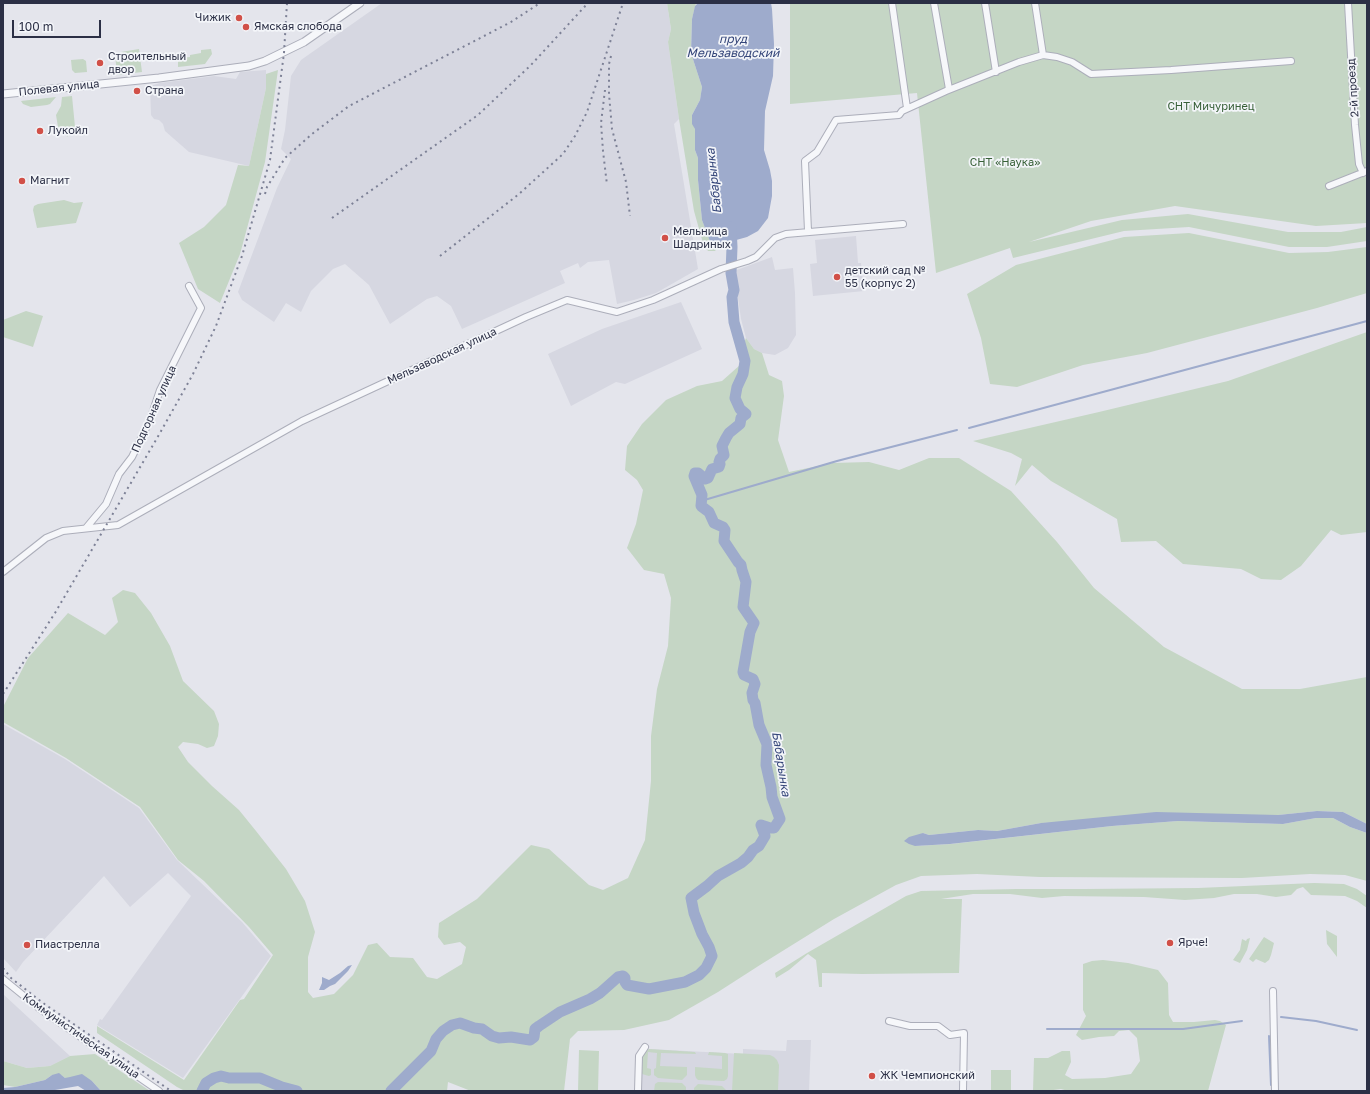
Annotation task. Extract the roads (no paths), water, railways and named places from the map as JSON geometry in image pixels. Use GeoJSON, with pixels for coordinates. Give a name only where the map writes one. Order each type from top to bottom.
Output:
{"type":"FeatureCollection","features":[{"type":"Feature","properties":{"kind":"street","name":"Полевая улица"},"geometry":{"type":"LineString","coordinates":[[3,94],[159,78],[249,66],[284,53],[304,42],[360,3]]}},
{"type":"Feature","properties":{"kind":"street"},"geometry":{"type":"LineString","coordinates":[[892,3],[907,108]]}},
{"type":"Feature","properties":{"kind":"street"},"geometry":{"type":"LineString","coordinates":[[934,3],[949,88],[946,91]]}},
{"type":"Feature","properties":{"kind":"street"},"geometry":{"type":"LineString","coordinates":[[985,3],[996,72]]}},
{"type":"Feature","properties":{"kind":"street"},"geometry":{"type":"LineString","coordinates":[[1035,3],[1043,55]]}},
{"type":"Feature","properties":{"kind":"street","name":"2-й проезд"},"geometry":{"type":"LineString","coordinates":[[1348,3],[1359,164],[1365,172]]}},
{"type":"Feature","properties":{"kind":"street"},"geometry":{"type":"LineString","coordinates":[[808,231],[805,161],[817,152],[836,120],[899,115],[902,110],[946,91],[1019,62],[1043,55],[1057,57],[1072,62],[1091,74],[1171,70],[1291,60]]}},
{"type":"Feature","properties":{"kind":"street"},"geometry":{"type":"LineString","coordinates":[[1329,186],[1365,172]]}},
{"type":"Feature","properties":{"kind":"street","name":"Мельзаводская улица"},"geometry":{"type":"LineString","coordinates":[[3,572],[46,538],[63,531],[118,525],[302,421],[519,320],[567,300],[617,312],[653,300],[721,269],[740,264],[756,257],[771,242],[786,234],[903,224]]}},
{"type":"Feature","properties":{"kind":"street","name":"Подгорная улица"},"geometry":{"type":"LineString","coordinates":[[86,528],[106,504],[119,474],[132,457],[150,420],[160,390],[202,308],[189,286]]}},
{"type":"Feature","properties":{"kind":"street","name":"Коммунистическая улица"},"geometry":{"type":"LineString","coordinates":[[3,979],[40,1009],[159,1091]]}},
{"type":"Feature","properties":{"kind":"street"},"geometry":{"type":"LineString","coordinates":[[1273,991],[1275,1091]]}},
{"type":"Feature","properties":{"kind":"street"},"geometry":{"type":"LineString","coordinates":[[889,1021],[910,1026],[938,1026],[950,1035],[964,1033],[964,1091]]}},
{"type":"Feature","properties":{"kind":"street"},"geometry":{"type":"LineString","coordinates":[[638,1091],[639,1056],[644,1047]]}},
{"type":"Feature","properties":{"kind":"water","name":"пруд Мельзаводский"},"geometry":{"type":"Polygon","coordinates":[[[698,3],[771,3],[772,9],[774,44],[773,76],[765,111],[764,150],[772,181],[772,196],[768,218],[758,231],[747,237],[729,242],[719,247],[714,247],[711,244],[702,220],[698,180],[698,158],[695,150],[695,129],[692,124],[692,115],[700,100],[702,87],[691,53],[692,19],[695,6],[698,3]]]}},
{"type":"Feature","properties":{"kind":"water"},"geometry":{"type":"Polygon","coordinates":[[[1317,811],[1343,812],[1367,824],[1367,833],[1350,827],[1333,818],[1316,818],[1283,824],[1178,821],[1112,826],[950,844],[915,846],[904,841],[909,837],[923,833],[929,835],[978,830],[997,831],[1041,823],[1156,812],[1278,815],[1317,811]]]}},
{"type":"Feature","properties":{"kind":"water"},"geometry":{"type":"Polygon","coordinates":[[[352,965],[335,984],[324,990],[319,990],[322,983],[322,977],[329,980],[348,966],[352,965]]]}},
{"type":"Feature","properties":{"kind":"water"},"geometry":{"type":"Polygon","coordinates":[[[59,1073],[65,1078],[82,1074],[92,1081],[101,1091],[86,1091],[78,1086],[54,1091],[3,1091],[3,1088],[15,1087],[45,1080],[52,1075],[59,1073]]]}},
{"type":"Feature","properties":{"kind":"waterway","name":"Бабарынка"},"geometry":{"type":"LineString","coordinates":[[391,1091],[431,1051],[436,1039],[443,1031],[452,1025],[460,1023],[482,1029],[492,1036],[499,1038],[511,1037],[530,1040],[534,1037],[535,1029],[539,1026],[560,1012],[600,993],[618,977],[623,976],[627,985],[649,989],[685,982],[699,975],[706,968],[712,956],[694,913],[691,898],[718,876],[741,863],[753,850],[759,846],[765,836],[761,825],[774,828],[780,819],[772,797],[766,765],[767,744],[759,725],[755,703],[753,700],[752,693],[755,684],[753,679],[744,675],[743,672],[750,632],[754,623],[743,607],[746,582],[741,565],[724,541],[725,530],[723,527],[714,523],[709,512],[701,506],[702,495],[694,476],[695,473],[698,473],[705,479],[708,478],[712,469],[719,467],[720,459],[724,455],[722,446],[726,438],[729,433],[740,424],[741,418],[746,414],[740,409],[735,398],[737,387],[743,374],[745,361],[734,322],[732,297],[734,290],[731,273],[731,227]]}},
{"type":"Feature","properties":{"kind":"waterway"},"geometry":{"type":"LineString","coordinates":[[969,428],[1367,321]]}},
{"type":"Feature","properties":{"kind":"waterway"},"geometry":{"type":"LineString","coordinates":[[701,501],[837,461],[957,430]]}},
{"type":"Feature","properties":{"kind":"waterway"},"geometry":{"type":"LineString","coordinates":[[1281,1017],[1316,1021],[1357,1030]]}},
{"type":"Feature","properties":{"kind":"waterway"},"geometry":{"type":"LineString","coordinates":[[1047,1029],[1183,1029],[1242,1021]]}},
{"type":"Feature","properties":{"kind":"waterway"},"geometry":{"type":"LineString","coordinates":[[1269,1036],[1271,1085]]}},
{"type":"Feature","properties":{"kind":"waterway","name":"Бабарынка"},"geometry":{"type":"LineString","coordinates":[[202,1091],[206,1083],[221,1076],[229,1078],[260,1078],[297,1091]]}},
{"type":"Feature","properties":{"kind":"railway"},"geometry":{"type":"LineString","coordinates":[[3,694],[55,613],[160,433],[193,374],[216,326],[242,256],[270,160],[284,53],[287,3]]}},
{"type":"Feature","properties":{"kind":"railway"},"geometry":{"type":"LineString","coordinates":[[265,194],[267,187],[285,158],[312,134],[349,106],[511,22],[540,3]]}},
{"type":"Feature","properties":{"kind":"railway"},"geometry":{"type":"LineString","coordinates":[[332,218],[478,115],[531,65],[588,3]]}},
{"type":"Feature","properties":{"kind":"railway"},"geometry":{"type":"LineString","coordinates":[[440,256],[519,194],[563,154],[575,136],[587,112],[623,3]]}},
{"type":"Feature","properties":{"kind":"railway"},"geometry":{"type":"LineString","coordinates":[[611,56],[609,64],[609,94],[612,129],[626,182],[630,216]]}},
{"type":"Feature","properties":{"kind":"railway"},"geometry":{"type":"LineString","coordinates":[[605,90],[601,123],[607,185]]}},
{"type":"Feature","properties":{"kind":"railway"},"geometry":{"type":"LineString","coordinates":[[3,968],[11,978],[43,1003],[171,1091]]}},
{"type":"Feature","properties":{"kind":"place","name":"Чижик"},"geometry":{"type":"Point","coordinates":[239,18]}},
{"type":"Feature","properties":{"kind":"place","name":"Ямская слобода"},"geometry":{"type":"Point","coordinates":[246,27]}},
{"type":"Feature","properties":{"kind":"place","name":"Строительный двор"},"geometry":{"type":"Point","coordinates":[100,63]}},
{"type":"Feature","properties":{"kind":"place","name":"Страна"},"geometry":{"type":"Point","coordinates":[137,91]}},
{"type":"Feature","properties":{"kind":"place","name":"Лукойл"},"geometry":{"type":"Point","coordinates":[40,131]}},
{"type":"Feature","properties":{"kind":"place","name":"Магнит"},"geometry":{"type":"Point","coordinates":[22,181]}},
{"type":"Feature","properties":{"kind":"place","name":"Мельница Шадриных"},"geometry":{"type":"Point","coordinates":[665,238]}},
{"type":"Feature","properties":{"kind":"place","name":"детский сад № 55 (корпус 2)"},"geometry":{"type":"Point","coordinates":[837,277]}},
{"type":"Feature","properties":{"kind":"place","name":"Ярче!"},"geometry":{"type":"Point","coordinates":[1170,943]}},
{"type":"Feature","properties":{"kind":"place","name":"Пиастрелла"},"geometry":{"type":"Point","coordinates":[27,945]}},
{"type":"Feature","properties":{"kind":"place","name":"ЖК Чемпионский"},"geometry":{"type":"Point","coordinates":[872,1076]}},
{"type":"Feature","properties":{"kind":"park label","name":"СНТ Мичуринец"},"geometry":{"type":"Point","coordinates":[1211,107]}},
{"type":"Feature","properties":{"kind":"park label","name":"СНТ «Наука»"},"geometry":{"type":"Point","coordinates":[1005,163]}}]}
